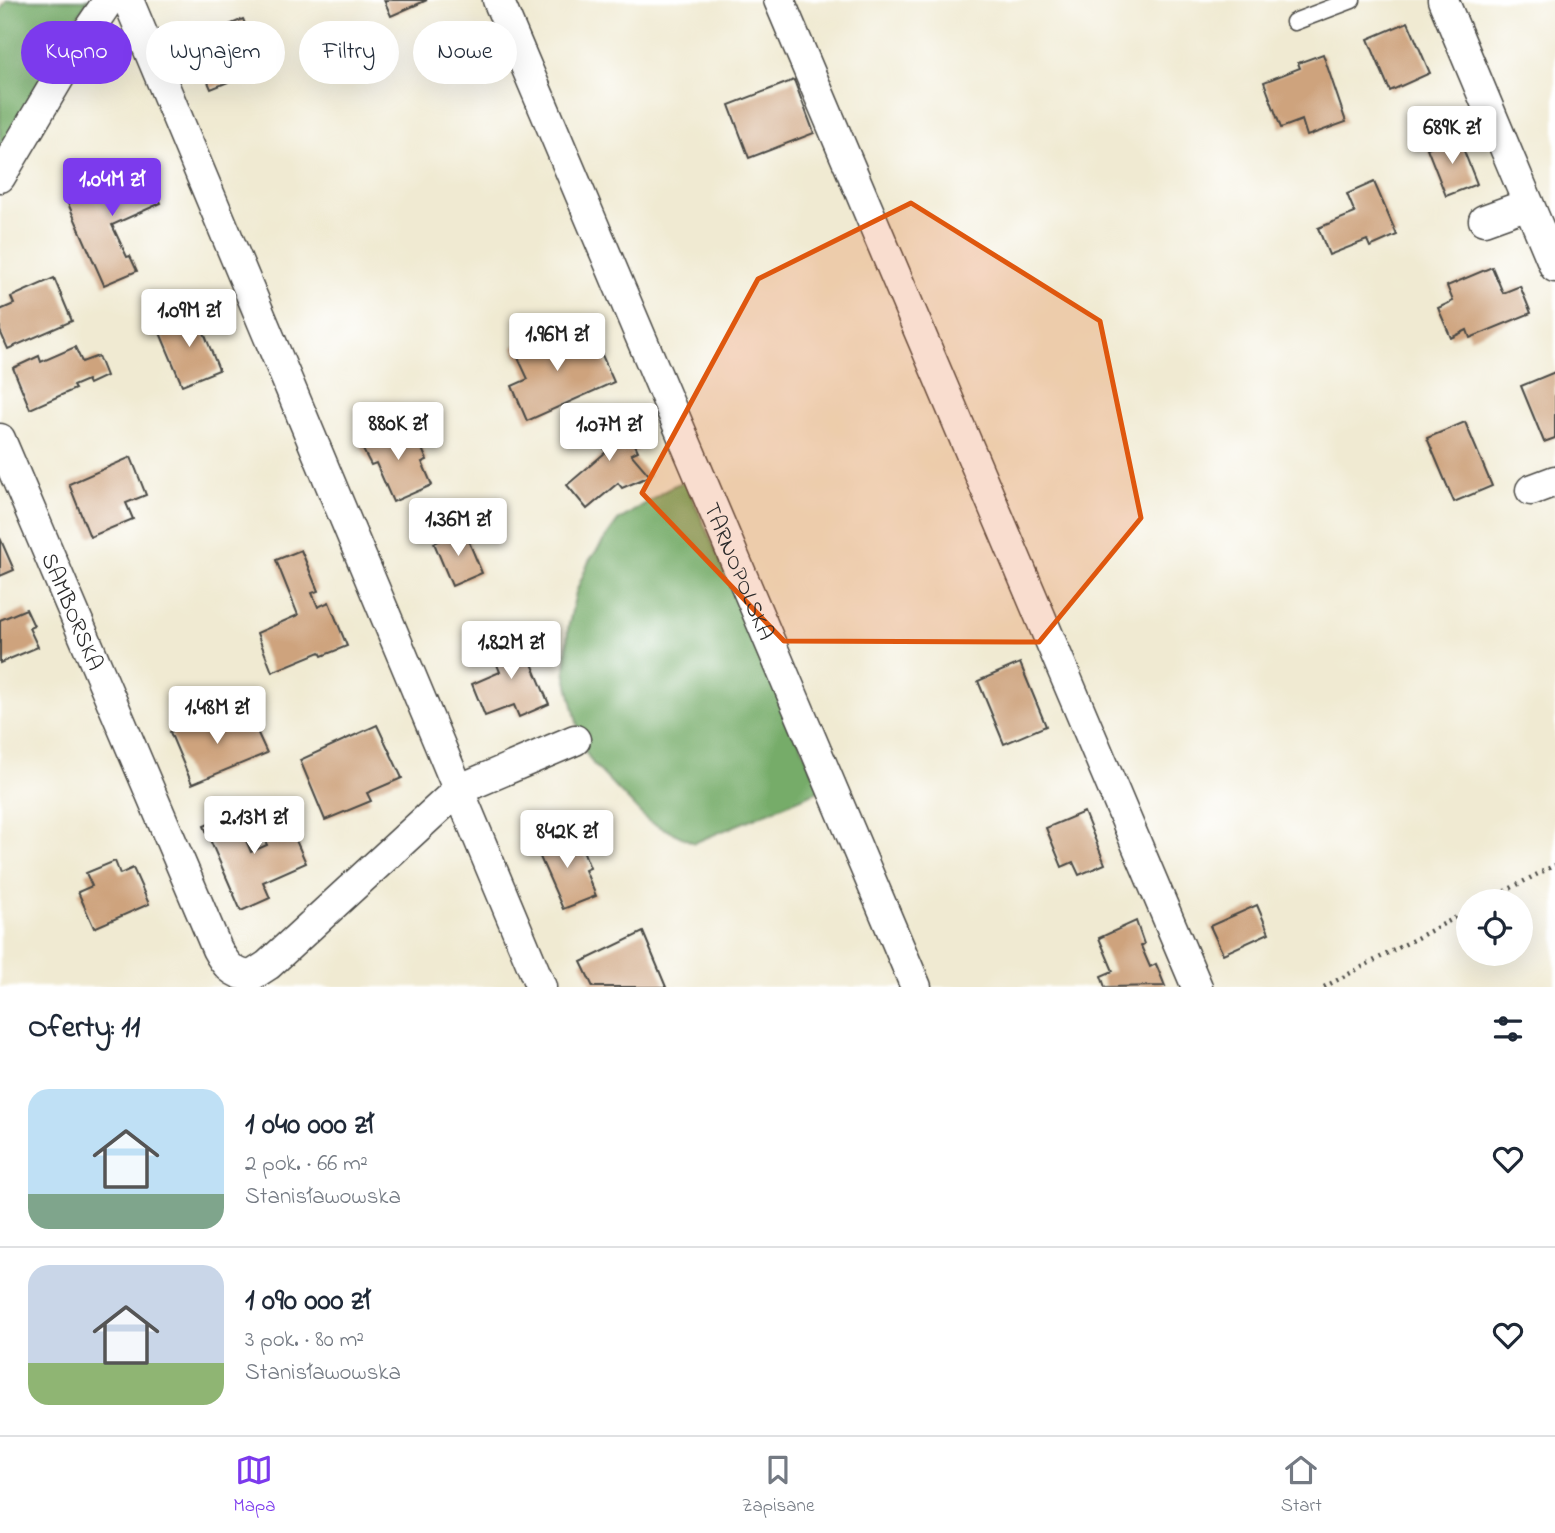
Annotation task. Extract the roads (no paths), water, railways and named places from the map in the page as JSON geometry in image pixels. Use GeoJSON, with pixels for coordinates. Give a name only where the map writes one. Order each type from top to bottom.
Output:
{"type":"FeatureCollection","features":[{"type":"Feature","properties":{"kind":"street"},"geometry":{"type":"LineString","coordinates":[[0,177],[77,47],[109,0]]}},
{"type":"Feature","properties":{"kind":"street"},"geometry":{"type":"LineString","coordinates":[[128,0],[541,987]]}},
{"type":"Feature","properties":{"kind":"street","name":"TARNOPOLSKA"},"geometry":{"type":"LineString","coordinates":[[498,0],[916,987]]}},
{"type":"Feature","properties":{"kind":"street"},"geometry":{"type":"LineString","coordinates":[[779,0],[1197,987]]}},
{"type":"Feature","properties":{"kind":"street"},"geometry":{"type":"LineString","coordinates":[[1443,0],[1555,267]]}},
{"type":"Feature","properties":{"kind":"street"},"geometry":{"type":"LineString","coordinates":[[1484,220],[1528,204]]}},
{"type":"Feature","properties":{"kind":"street","name":"SAMBORSKA"},"geometry":{"type":"LineString","coordinates":[[0,439],[217,949],[225,964],[235,972],[251,976],[268,965],[458,790],[575,740]]}},
{"type":"Feature","properties":{"kind":"lane"},"geometry":{"type":"LineString","coordinates":[[1294,22],[1352,0]]}}]}
